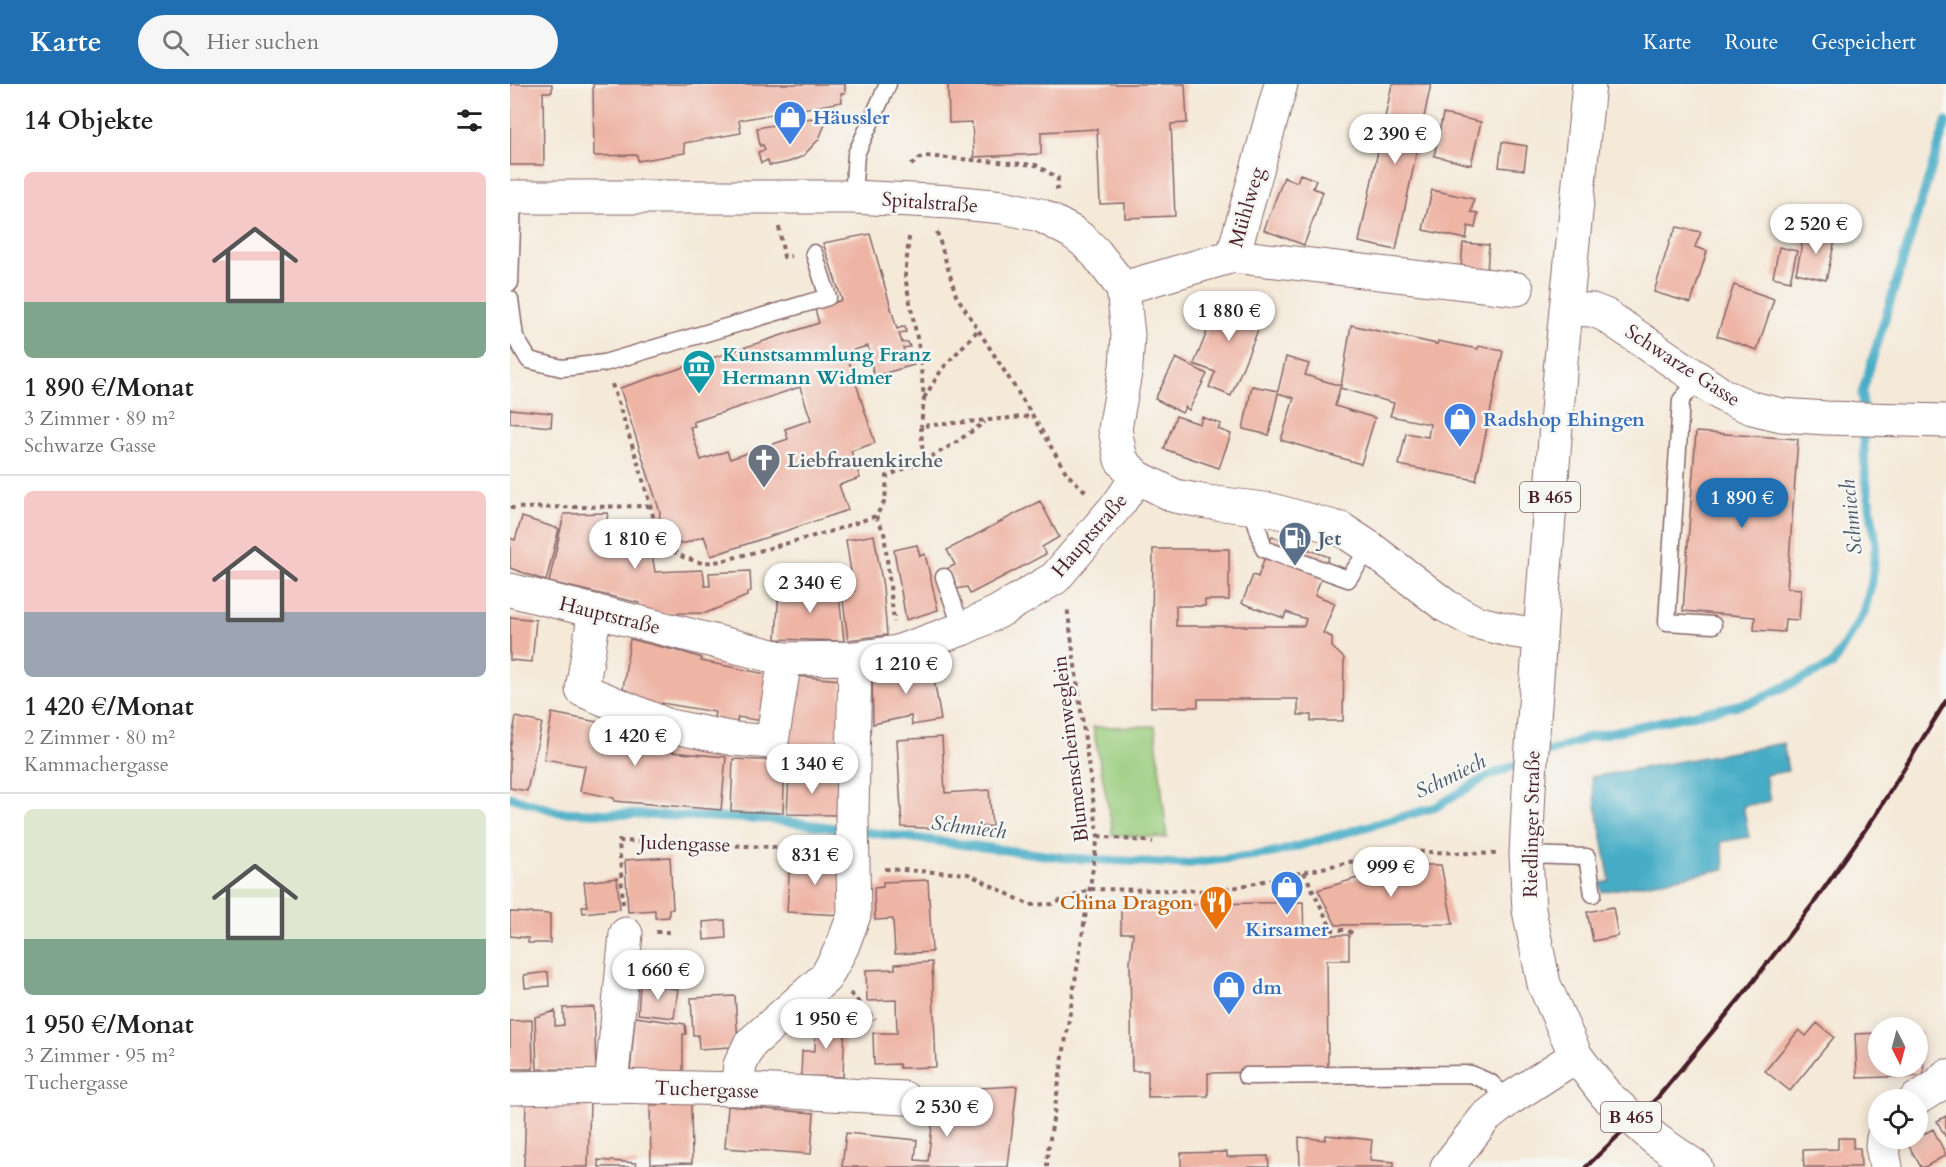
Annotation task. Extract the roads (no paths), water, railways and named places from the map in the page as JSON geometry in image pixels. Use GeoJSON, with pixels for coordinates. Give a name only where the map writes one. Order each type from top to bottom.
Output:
{"type":"FeatureCollection","features":[{"type":"Feature","properties":{"kind":"street","name":"Mühlweg"},"geometry":{"type":"LineString","coordinates":[[1123,288],[1233,256],[1281,84]]}},
{"type":"Feature","properties":{"kind":"street","name":"B 465"},"geometry":{"type":"LineString","coordinates":[[1540,635],[1566,309],[1589,84]]}},
{"type":"Feature","properties":{"kind":"street","name":"Spitalstraße"},"geometry":{"type":"LineString","coordinates":[[512,197],[853,197],[1003,207],[1040,215],[1072,232],[1096,253],[1123,288]]}},
{"type":"Feature","properties":{"kind":"street"},"geometry":{"type":"LineString","coordinates":[[1233,256],[1517,289]]}},
{"type":"Feature","properties":{"kind":"street"},"geometry":{"type":"LineString","coordinates":[[1123,288],[1126,367],[1115,429],[1121,460],[1137,477]]}},
{"type":"Feature","properties":{"kind":"street","name":"Schwarze Gasse"},"geometry":{"type":"LineString","coordinates":[[1566,309],[1592,310],[1605,315],[1724,396],[1752,408],[1781,415],[1837,419],[1946,421]]}},
{"type":"Feature","properties":{"kind":"street","name":"Hauptstraße"},"geometry":{"type":"LineString","coordinates":[[510,590],[785,658],[855,658],[897,652],[962,629],[998,612],[1055,578],[1110,514],[1137,477],[1175,496],[1272,510],[1341,529],[1370,548],[1446,606],[1475,622],[1540,635]]}},
{"type":"Feature","properties":{"kind":"street"},"geometry":{"type":"LineString","coordinates":[[595,611],[582,690],[669,726],[734,739],[772,742],[785,658]]}},
{"type":"Feature","properties":{"kind":"street","name":"Riedlinger Straße"},"geometry":{"type":"LineString","coordinates":[[1540,635],[1526,855],[1528,910],[1544,984],[1576,1056],[1606,1095],[1655,1139],[1696,1167]]}},
{"type":"Feature","properties":{"kind":"street"},"geometry":{"type":"LineString","coordinates":[[737,1089],[740,1065],[750,1044],[826,977],[842,947],[854,915],[855,658]]}},
{"type":"Feature","properties":{"kind":"street"},"geometry":{"type":"LineString","coordinates":[[611,1086],[626,934]]}},
{"type":"Feature","properties":{"kind":"street"},"geometry":{"type":"LineString","coordinates":[[1447,1167],[1485,1118],[1508,1100],[1576,1056]]}},
{"type":"Feature","properties":{"kind":"street"},"geometry":{"type":"LineString","coordinates":[[1928,1092],[1946,1076]]}},
{"type":"Feature","properties":{"kind":"street","name":"Tuchergasse"},"geometry":{"type":"LineString","coordinates":[[510,1088],[611,1086],[737,1089],[904,1098]]}},
{"type":"Feature","properties":{"kind":"street"},"geometry":{"type":"LineString","coordinates":[[1883,1149],[1886,1167]]}},
{"type":"Feature","properties":{"kind":"lane"},"geometry":{"type":"LineString","coordinates":[[853,197],[856,154],[888,84]]}},
{"type":"Feature","properties":{"kind":"lane"},"geometry":{"type":"LineString","coordinates":[[510,283],[512,197]]}},
{"type":"Feature","properties":{"kind":"lane"},"geometry":{"type":"LineString","coordinates":[[510,299],[515,338],[529,360],[562,368],[604,363],[828,297],[814,253]]}},
{"type":"Feature","properties":{"kind":"lane"},"geometry":{"type":"LineString","coordinates":[[1700,379],[1681,400],[1667,622],[1713,625]]}},
{"type":"Feature","properties":{"kind":"lane"},"geometry":{"type":"LineString","coordinates":[[1252,508],[1264,549],[1348,579],[1370,548]]}},
{"type":"Feature","properties":{"kind":"lane"},"geometry":{"type":"LineString","coordinates":[[944,578],[962,629]]}},
{"type":"Feature","properties":{"kind":"lane"},"geometry":{"type":"LineString","coordinates":[[1526,855],[1587,857],[1593,894]]}},
{"type":"Feature","properties":{"kind":"lane"},"geometry":{"type":"LineString","coordinates":[[1246,1077],[1471,1074],[1491,1083],[1508,1100]]}},
{"type":"Feature","properties":{"kind":"water"},"geometry":{"type":"Polygon","coordinates":[[[1783,743],[1788,771],[1765,775],[1770,801],[1743,806],[1749,837],[1721,842],[1725,869],[1602,892],[1600,883],[1610,881],[1591,777],[1783,743]]]}},
{"type":"Feature","properties":{"kind":"waterway","name":"Schmiech"},"geometry":{"type":"LineString","coordinates":[[1538,756],[1589,737],[1752,702],[1832,665],[1864,613],[1872,581],[1876,544],[1865,474],[1862,393],[1946,122]]}},
{"type":"Feature","properties":{"kind":"waterway","name":"Schmiech"},"geometry":{"type":"LineString","coordinates":[[510,797],[559,812],[767,819],[1067,858],[1183,864],[1274,853],[1436,807],[1486,777],[1525,761]]}},
{"type":"Feature","properties":{"kind":"railway"},"geometry":{"type":"LineString","coordinates":[[1586,1167],[1658,1097],[1742,996],[1816,900],[1876,814],[1946,701]]}},
{"type":"Feature","properties":{"kind":"place","name":"Häussler"},"geometry":{"type":"Point","coordinates":[790,146]}},
{"type":"Feature","properties":{"kind":"place","name":"Kunstsammlung Franz Hermann Widmer"},"geometry":{"type":"Point","coordinates":[699,395]}},
{"type":"Feature","properties":{"kind":"place","name":"Radshop Ehingen"},"geometry":{"type":"Point","coordinates":[1460,448]}},
{"type":"Feature","properties":{"kind":"place","name":"Liebfrauenkirche"},"geometry":{"type":"Point","coordinates":[764,489]}},
{"type":"Feature","properties":{"kind":"place","name":"Jet"},"geometry":{"type":"Point","coordinates":[1295,567]}},
{"type":"Feature","properties":{"kind":"place","name":"Kirsamer"},"geometry":{"type":"Point","coordinates":[1287,916]}},
{"type":"Feature","properties":{"kind":"place","name":"China Dragon"},"geometry":{"type":"Point","coordinates":[1216,931]}},
{"type":"Feature","properties":{"kind":"place","name":"dm"},"geometry":{"type":"Point","coordinates":[1229,1016]}}]}
